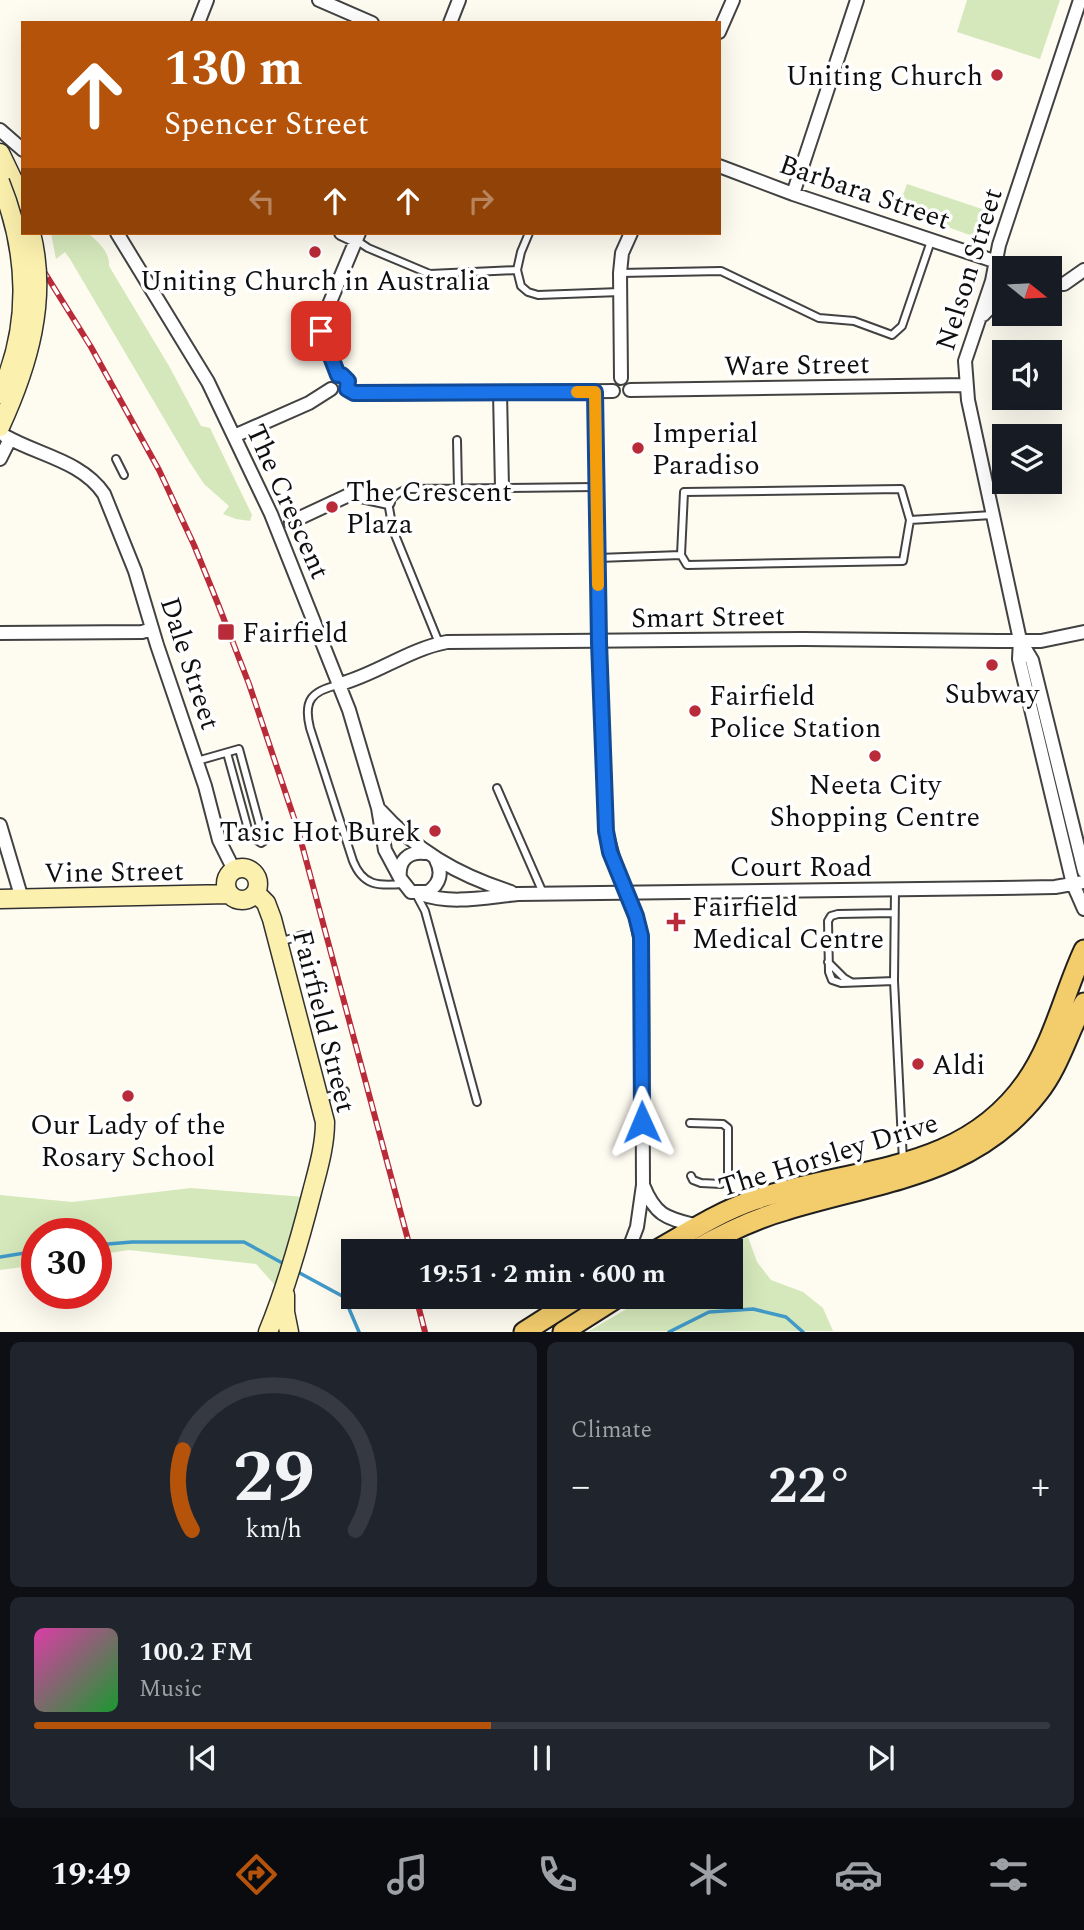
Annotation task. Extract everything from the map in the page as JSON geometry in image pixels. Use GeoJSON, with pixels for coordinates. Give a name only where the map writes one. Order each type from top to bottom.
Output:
{"type":"FeatureCollection","features":[{"type":"Feature","properties":{"kind":"main road"},"geometry":{"type":"LineString","coordinates":[[0,153],[21,197]]}},
{"type":"Feature","properties":{"kind":"main road"},"geometry":{"type":"LineString","coordinates":[[0,182],[12,211],[22,257],[23,283],[17,345],[0,394]]}},
{"type":"Feature","properties":{"kind":"main road"},"geometry":{"type":"LineString","coordinates":[[5,434],[34,332],[37,275],[31,235]]}},
{"type":"Feature","properties":{"kind":"main road"},"geometry":{"type":"LineString","coordinates":[[244,868],[254,872],[259,882],[256,893],[243,901],[229,894],[226,881],[234,870],[244,868]]}},
{"type":"Feature","properties":{"kind":"main road","name":"Fairfield Street"},"geometry":{"type":"LineString","coordinates":[[256,893],[266,903],[278,942],[325,1122],[325,1133],[306,1214],[286,1288],[268,1332]]}},
{"type":"Feature","properties":{"kind":"main road","name":"Vine Street"},"geometry":{"type":"LineString","coordinates":[[0,899],[229,894]]}},
{"type":"Feature","properties":{"kind":"main road","name":"The Horsley Drive"},"geometry":{"type":"LineString","coordinates":[[676,1239],[725,1212],[755,1200],[797,1187],[930,1156],[958,1143],[985,1125],[1010,1102],[1038,1062],[1084,950]]}},
{"type":"Feature","properties":{"kind":"main road","name":"The Horsley Drive"},"geometry":{"type":"LineString","coordinates":[[717,1239],[758,1219],[929,1171],[976,1149],[1002,1132],[1040,1091],[1084,1003]]}},
{"type":"Feature","properties":{"kind":"main road","name":"Fairfield Street"},"geometry":{"type":"LineString","coordinates":[[286,1288],[284,1308],[289,1332]]}},
{"type":"Feature","properties":{"kind":"main road"},"geometry":{"type":"LineString","coordinates":[[524,1332],[560,1309]]}},
{"type":"Feature","properties":{"kind":"main road"},"geometry":{"type":"LineString","coordinates":[[563,1332],[599,1309]]}},
{"type":"Feature","properties":{"kind":"main road"},"geometry":{"type":"LineString","coordinates":[[268,1332],[279,1326],[289,1332]]}},
{"type":"Feature","properties":{"kind":"street"},"geometry":{"type":"LineString","coordinates":[[199,21],[207,0]]}},
{"type":"Feature","properties":{"kind":"street"},"geometry":{"type":"LineString","coordinates":[[319,0],[367,21]]}},
{"type":"Feature","properties":{"kind":"street"},"geometry":{"type":"LineString","coordinates":[[451,21],[459,0]]}},
{"type":"Feature","properties":{"kind":"street"},"geometry":{"type":"LineString","coordinates":[[721,27],[733,0]]}},
{"type":"Feature","properties":{"kind":"street"},"geometry":{"type":"LineString","coordinates":[[793,194],[857,0]]}},
{"type":"Feature","properties":{"kind":"street","name":"Nelson Street"},"geometry":{"type":"LineString","coordinates":[[997,256],[1080,0]]}},
{"type":"Feature","properties":{"kind":"street"},"geometry":{"type":"LineString","coordinates":[[0,130],[21,148]]}},
{"type":"Feature","properties":{"kind":"street","name":"Barbara Street"},"geometry":{"type":"LineString","coordinates":[[721,167],[793,194],[992,260]]}},
{"type":"Feature","properties":{"kind":"street","name":"The Crescent"},"geometry":{"type":"LineString","coordinates":[[118,235],[183,337],[280,534],[340,684],[378,808]]}},
{"type":"Feature","properties":{"kind":"street"},"geometry":{"type":"LineString","coordinates":[[621,378],[620,273],[622,253],[630,235]]}},
{"type":"Feature","properties":{"kind":"street"},"geometry":{"type":"LineString","coordinates":[[338,375],[320,326],[358,237]]}},
{"type":"Feature","properties":{"kind":"street"},"geometry":{"type":"LineString","coordinates":[[1062,284],[1071,281],[1084,270]]}},
{"type":"Feature","properties":{"kind":"street","name":"Nelson Street"},"geometry":{"type":"LineString","coordinates":[[992,281],[965,361],[966,385],[1020,640],[1019,659],[1084,909]]}},
{"type":"Feature","properties":{"kind":"street"},"geometry":{"type":"LineString","coordinates":[[978,322],[992,306]]}},
{"type":"Feature","properties":{"kind":"street"},"geometry":{"type":"LineString","coordinates":[[331,389],[332,379],[338,375],[348,381],[347,389]]}},
{"type":"Feature","properties":{"kind":"street"},"geometry":{"type":"LineString","coordinates":[[347,389],[358,394],[613,391],[621,396],[630,390],[629,382],[621,378],[614,381],[613,391]]}},
{"type":"Feature","properties":{"kind":"street","name":"Ware Street"},"geometry":{"type":"LineString","coordinates":[[630,390],[966,385]]}},
{"type":"Feature","properties":{"kind":"street"},"geometry":{"type":"LineString","coordinates":[[234,436],[300,407],[331,389]]}},
{"type":"Feature","properties":{"kind":"street"},"geometry":{"type":"LineString","coordinates":[[331,389],[339,394],[347,389]]}},
{"type":"Feature","properties":{"kind":"street"},"geometry":{"type":"LineString","coordinates":[[500,392],[502,488]]}},
{"type":"Feature","properties":{"kind":"street"},"geometry":{"type":"LineString","coordinates":[[595,392],[599,642],[606,831],[613,860],[639,926],[642,948],[643,1185],[637,1227],[632,1239]]}},
{"type":"Feature","properties":{"kind":"street"},"geometry":{"type":"LineString","coordinates":[[0,459],[5,434]]}},
{"type":"Feature","properties":{"kind":"street","name":"Dale Street"},"geometry":{"type":"LineString","coordinates":[[5,434],[89,477],[104,494],[135,571],[197,761],[219,840],[234,870]]}},
{"type":"Feature","properties":{"kind":"street"},"geometry":{"type":"LineString","coordinates":[[291,522],[351,494],[388,502]]}},
{"type":"Feature","properties":{"kind":"street"},"geometry":{"type":"LineString","coordinates":[[0,633],[142,632],[152,629]]}},
{"type":"Feature","properties":{"kind":"street","name":"Smart Street"},"geometry":{"type":"LineString","coordinates":[[340,684],[357,680],[439,643],[464,641],[1041,641],[1084,632]]}},
{"type":"Feature","properties":{"kind":"street","name":"Nelson Street"},"geometry":{"type":"LineString","coordinates":[[1020,640],[1032,660],[1084,871]]}},
{"type":"Feature","properties":{"kind":"street"},"geometry":{"type":"LineString","coordinates":[[378,808],[384,850],[401,881],[419,894],[428,892],[438,884],[441,872],[431,857],[419,852],[408,856],[400,866],[401,881]]}},
{"type":"Feature","properties":{"kind":"street","name":"Court Road"},"geometry":{"type":"LineString","coordinates":[[378,808],[396,828],[431,857],[465,875],[517,894]]}},
{"type":"Feature","properties":{"kind":"street"},"geometry":{"type":"LineString","coordinates":[[0,825],[22,899]]}},
{"type":"Feature","properties":{"kind":"street","name":"Court Road"},"geometry":{"type":"LineString","coordinates":[[419,894],[453,900],[517,894],[1055,887],[1078,883]]}},
{"type":"Feature","properties":{"kind":"street"},"geometry":{"type":"LineString","coordinates":[[643,1185],[654,1208],[663,1215],[698,1226]]}},
{"type":"Feature","properties":{"kind":"lane"},"geometry":{"type":"LineString","coordinates":[[528,235],[517,270],[521,286],[534,294],[620,292]]}},
{"type":"Feature","properties":{"kind":"lane"},"geometry":{"type":"LineString","coordinates":[[358,237],[426,273],[517,270]]}},
{"type":"Feature","properties":{"kind":"lane"},"geometry":{"type":"LineString","coordinates":[[620,273],[726,272],[819,318],[854,321],[892,335],[902,326],[932,239]]}},
{"type":"Feature","properties":{"kind":"lane"},"geometry":{"type":"LineString","coordinates":[[457,440],[458,489]]}},
{"type":"Feature","properties":{"kind":"lane"},"geometry":{"type":"LineString","coordinates":[[116,459],[124,475]]}},
{"type":"Feature","properties":{"kind":"lane"},"geometry":{"type":"LineString","coordinates":[[439,643],[393,530],[388,502],[406,489],[596,487]]}},
{"type":"Feature","properties":{"kind":"lane"},"geometry":{"type":"LineString","coordinates":[[901,489],[910,520],[903,561],[687,565],[681,555],[684,492],[901,489]]}},
{"type":"Feature","properties":{"kind":"lane"},"geometry":{"type":"LineString","coordinates":[[910,520],[992,515]]}},
{"type":"Feature","properties":{"kind":"lane"},"geometry":{"type":"LineString","coordinates":[[598,558],[681,555]]}},
{"type":"Feature","properties":{"kind":"lane"},"geometry":{"type":"LineString","coordinates":[[340,684],[322,688],[312,696],[307,709],[310,728],[356,868],[364,880],[374,885],[401,881]]}},
{"type":"Feature","properties":{"kind":"lane"},"geometry":{"type":"LineString","coordinates":[[197,761],[227,753],[239,750],[264,841],[261,843],[251,836],[248,829],[227,753]]}},
{"type":"Feature","properties":{"kind":"lane"},"geometry":{"type":"LineString","coordinates":[[497,788],[543,894]]}},
{"type":"Feature","properties":{"kind":"lane"},"geometry":{"type":"LineString","coordinates":[[895,890],[894,981],[903,1164]]}},
{"type":"Feature","properties":{"kind":"lane"},"geometry":{"type":"LineString","coordinates":[[419,894],[478,1102]]}},
{"type":"Feature","properties":{"kind":"lane"},"geometry":{"type":"LineString","coordinates":[[894,913],[831,916],[828,921],[828,961],[832,979],[841,983],[894,981]]}},
{"type":"Feature","properties":{"kind":"lane"},"geometry":{"type":"LineString","coordinates":[[278,942],[303,935]]}},
{"type":"Feature","properties":{"kind":"lane"},"geometry":{"type":"LineString","coordinates":[[320,1099],[345,1091]]}},
{"type":"Feature","properties":{"kind":"lane"},"geometry":{"type":"LineString","coordinates":[[690,1123],[723,1124],[728,1128],[726,1180],[721,1184],[701,1183],[693,1180],[691,1176]]}},
{"type":"Feature","properties":{"kind":"green space"},"geometry":{"type":"Polygon","coordinates":[[[967,0],[1060,0],[1040,59],[957,32],[967,0]]]}},
{"type":"Feature","properties":{"kind":"green space"},"geometry":{"type":"Polygon","coordinates":[[[907,184],[991,212],[983,234],[978,238],[898,209],[907,184]]]}},
{"type":"Feature","properties":{"kind":"green space"},"geometry":{"type":"Polygon","coordinates":[[[51,235],[90,235],[103,248],[108,256],[109,266],[169,366],[201,426],[210,428],[252,515],[250,521],[223,514],[229,506],[204,484],[189,461],[70,259],[65,252],[56,259],[51,235]]]}},
{"type":"Feature","properties":{"kind":"green space"},"geometry":{"type":"Polygon","coordinates":[[[191,1188],[305,1197],[280,1291],[256,1264],[129,1250],[112,1253],[112,1218],[21,1218],[21,1267],[0,1270],[0,1195],[72,1202],[191,1188]]]}},
{"type":"Feature","properties":{"kind":"green space"},"geometry":{"type":"Polygon","coordinates":[[[748,1237],[757,1262],[771,1280],[803,1292],[823,1308],[833,1331],[589,1331],[627,1309],[743,1309],[743,1239],[748,1237]]]}},
{"type":"Feature","properties":{"kind":"waterway"},"geometry":{"type":"LineString","coordinates":[[112,1244],[244,1242],[286,1265]]}},
{"type":"Feature","properties":{"kind":"waterway"},"geometry":{"type":"LineString","coordinates":[[0,1257],[21,1254]]}},
{"type":"Feature","properties":{"kind":"waterway"},"geometry":{"type":"LineString","coordinates":[[296,1271],[344,1297],[359,1332]]}},
{"type":"Feature","properties":{"kind":"waterway"},"geometry":{"type":"LineString","coordinates":[[669,1332],[709,1312],[753,1309],[786,1317],[803,1332]]}},
{"type":"Feature","properties":{"kind":"railway"},"geometry":{"type":"LineString","coordinates":[[0,201],[21,235]]}},
{"type":"Feature","properties":{"kind":"railway"},"geometry":{"type":"LineString","coordinates":[[21,235],[91,347],[159,470],[194,545],[249,684],[298,830],[408,1239]]}},
{"type":"Feature","properties":{"kind":"railway"},"geometry":{"type":"LineString","coordinates":[[419,1309],[425,1332]]}},
{"type":"Feature","properties":{"kind":"slow traffic"},"geometry":{"type":"LineString","coordinates":[[577,392],[595,392],[598,585]]}},
{"type":"Feature","properties":{"kind":"place","name":"Uniting Church"},"geometry":{"type":"Point","coordinates":[997,75]}},
{"type":"Feature","properties":{"kind":"place","name":"Uniting Church in Australia"},"geometry":{"type":"Point","coordinates":[315,252]}},
{"type":"Feature","properties":{"kind":"place","name":"Imperial Paradiso"},"geometry":{"type":"Point","coordinates":[638,448]}},
{"type":"Feature","properties":{"kind":"place","name":"The Crescent Plaza"},"geometry":{"type":"Point","coordinates":[332,507]}},
{"type":"Feature","properties":{"kind":"place","name":"Fairfield"},"geometry":{"type":"Point","coordinates":[226,632]}},
{"type":"Feature","properties":{"kind":"place","name":"Subway"},"geometry":{"type":"Point","coordinates":[992,665]}},
{"type":"Feature","properties":{"kind":"place","name":"Fairfield Police Station"},"geometry":{"type":"Point","coordinates":[695,711]}},
{"type":"Feature","properties":{"kind":"place","name":"Neeta City Shopping Centre"},"geometry":{"type":"Point","coordinates":[875,756]}},
{"type":"Feature","properties":{"kind":"place","name":"Tasic Hot Burek"},"geometry":{"type":"Point","coordinates":[435,831]}},
{"type":"Feature","properties":{"kind":"place","name":"Fairfield Medical Centre"},"geometry":{"type":"Point","coordinates":[676,922]}},
{"type":"Feature","properties":{"kind":"place","name":"Aldi"},"geometry":{"type":"Point","coordinates":[918,1064]}},
{"type":"Feature","properties":{"kind":"place","name":"Our Lady of the Rosary School"},"geometry":{"type":"Point","coordinates":[128,1096]}},
{"type":"Feature","properties":{"kind":"route"},"geometry":{"type":"LineString","coordinates":[[321,331],[338,375],[348,381],[347,389],[358,394],[595,392],[599,642],[606,831],[617,873],[636,916],[641,936],[642,1122]]}}]}
